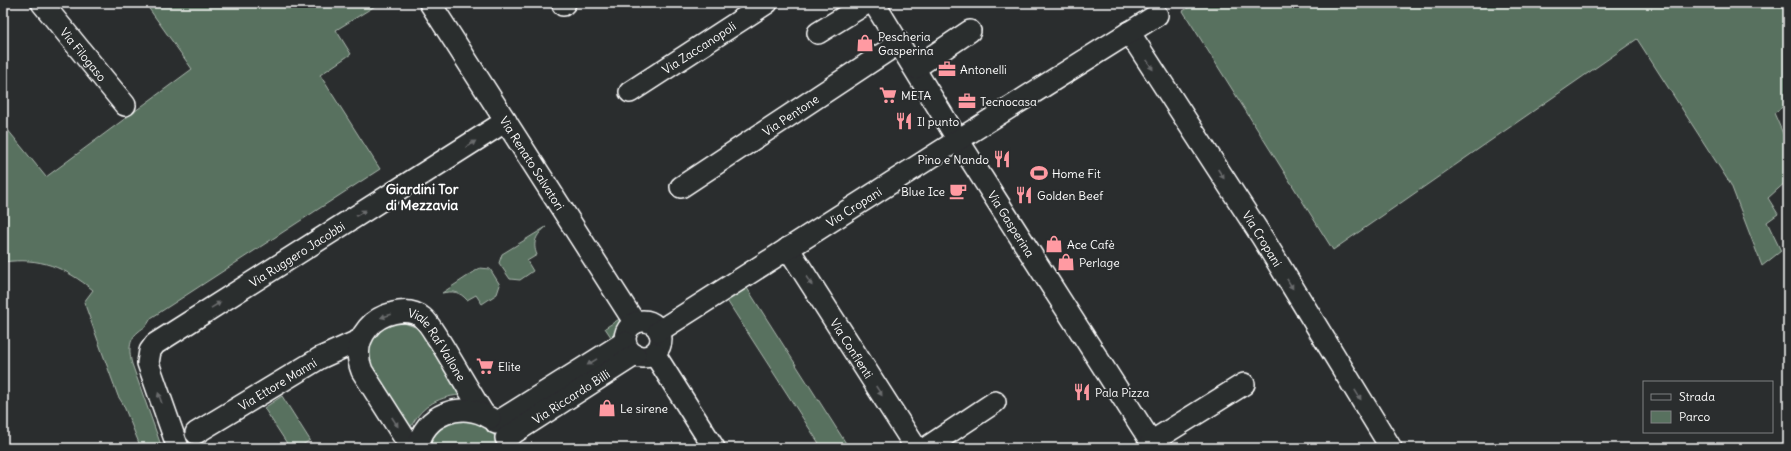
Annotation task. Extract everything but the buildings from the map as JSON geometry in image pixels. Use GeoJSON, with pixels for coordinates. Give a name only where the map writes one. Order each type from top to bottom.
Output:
{"type":"FeatureCollection","features":[{"type":"Feature","properties":{"kind":"street","name":"Via Filogaso"},"geometry":{"type":"LineString","coordinates":[[42,3],[125,105]]}},
{"type":"Feature","properties":{"kind":"street","name":"Via Renato Salvatori"},"geometry":{"type":"LineString","coordinates":[[430,3],[635,323]]}},
{"type":"Feature","properties":{"kind":"street","name":"Via Zaccanopoli"},"geometry":{"type":"LineString","coordinates":[[630,92],[766,3]]}},
{"type":"Feature","properties":{"kind":"street"},"geometry":{"type":"LineString","coordinates":[[818,33],[867,3]]}},
{"type":"Feature","properties":{"kind":"street","name":"Via Gasperina"},"geometry":{"type":"LineString","coordinates":[[874,3],[958,140],[1153,445],[1244,384]]}},
{"type":"Feature","properties":{"kind":"street","name":"Via Cropani"},"geometry":{"type":"LineString","coordinates":[[659,331],[1157,14]]}},
{"type":"Feature","properties":{"kind":"street"},"geometry":{"type":"LineString","coordinates":[[915,68],[970,31]]}},
{"type":"Feature","properties":{"kind":"street","name":"Via Cropani"},"geometry":{"type":"LineString","coordinates":[[1129,32],[1262,237],[1391,448]]}},
{"type":"Feature","properties":{"kind":"street","name":"Via Pentone"},"geometry":{"type":"LineString","coordinates":[[681,187],[899,43]]}},
{"type":"Feature","properties":{"kind":"street","name":"Via Ruggero Jacobbi"},"geometry":{"type":"LineString","coordinates":[[178,448],[148,363],[150,351],[158,341],[506,121]]}},
{"type":"Feature","properties":{"kind":"street","name":"Via Conflenti"},"geometry":{"type":"LineString","coordinates":[[788,248],[916,448]]}},
{"type":"Feature","properties":{"kind":"street","name":"Viale Raf Vallone"},"geometry":{"type":"LineString","coordinates":[[360,340],[372,323],[386,315],[405,312],[413,313],[422,317],[498,430]]}},
{"type":"Feature","properties":{"kind":"street"},"geometry":{"type":"LineString","coordinates":[[638,350],[660,343],[659,331],[652,323],[640,321],[635,323],[627,331],[638,350],[714,448]]}},
{"type":"Feature","properties":{"kind":"street"},"geometry":{"type":"LineString","coordinates":[[360,340],[358,358],[362,371],[411,448]]}},
{"type":"Feature","properties":{"kind":"street","name":"Via Ettore Manni"},"geometry":{"type":"LineString","coordinates":[[200,441],[320,358],[338,348],[360,340]]}},
{"type":"Feature","properties":{"kind":"street","name":"Via Riccardo Billi"},"geometry":{"type":"LineString","coordinates":[[498,430],[638,350]]}},
{"type":"Feature","properties":{"kind":"street"},"geometry":{"type":"LineString","coordinates":[[926,448],[995,402]]}},
{"type":"Feature","properties":{"kind":"street"},"geometry":{"type":"LineString","coordinates":[[418,448],[419,441],[426,428],[438,417],[452,410],[468,409],[498,430]]}},
{"type":"Feature","properties":{"kind":"street"},"geometry":{"type":"LineString","coordinates":[[167,418],[178,419],[186,423],[200,441]]}},
{"type":"Feature","properties":{"kind":"green space"},"geometry":{"type":"Polygon","coordinates":[[[145,3],[380,3],[336,30],[351,54],[320,75],[380,169],[151,318],[147,325],[132,339],[130,355],[132,364],[162,448],[141,448],[123,404],[118,396],[84,302],[93,290],[72,275],[51,266],[29,261],[3,262],[3,124],[46,177],[192,69],[145,3]]]}},
{"type":"Feature","properties":{"kind":"green space"},"geometry":{"type":"Polygon","coordinates":[[[1196,3],[1788,3],[1788,103],[1774,113],[1788,145],[1788,151],[1785,153],[1788,159],[1788,180],[1768,198],[1778,214],[1767,222],[1781,251],[1762,266],[1731,185],[1637,39],[1333,250],[1183,11],[1196,3]]]}},
{"type":"Feature","properties":{"kind":"green space"},"geometry":{"type":"Polygon","coordinates":[[[546,227],[537,236],[535,247],[537,255],[527,261],[533,271],[520,280],[510,279],[499,263],[502,254],[546,227]]]}},
{"type":"Feature","properties":{"kind":"green space"},"geometry":{"type":"Polygon","coordinates":[[[480,268],[490,269],[500,285],[497,294],[482,304],[476,295],[467,300],[456,292],[442,293],[480,268]]]}},
{"type":"Feature","properties":{"kind":"green space"},"geometry":{"type":"Polygon","coordinates":[[[747,288],[849,448],[822,448],[726,299],[747,288]]]}},
{"type":"Feature","properties":{"kind":"green space"},"geometry":{"type":"Polygon","coordinates":[[[621,318],[620,329],[611,337],[605,328],[621,318]]]}},
{"type":"Feature","properties":{"kind":"green space"},"geometry":{"type":"Polygon","coordinates":[[[397,323],[404,323],[415,327],[422,334],[460,395],[443,398],[429,405],[418,416],[409,431],[368,368],[367,347],[374,337],[382,330],[397,323]]]}},
{"type":"Feature","properties":{"kind":"green space"},"geometry":{"type":"Polygon","coordinates":[[[282,396],[310,440],[298,448],[290,448],[264,408],[282,396]]]}},
{"type":"Feature","properties":{"kind":"green space"},"geometry":{"type":"Polygon","coordinates":[[[472,417],[493,434],[498,442],[499,448],[425,448],[436,427],[472,417]]]}},
{"type":"Feature","properties":{"kind":"place","name":"Pescheria Gasperina"},"geometry":{"type":"Point","coordinates":[865,43]}},
{"type":"Feature","properties":{"kind":"place","name":"Antonelli"},"geometry":{"type":"Point","coordinates":[947,69]}},
{"type":"Feature","properties":{"kind":"place","name":"META"},"geometry":{"type":"Point","coordinates":[888,95]}},
{"type":"Feature","properties":{"kind":"place","name":"Tecnocasa"},"geometry":{"type":"Point","coordinates":[967,101]}},
{"type":"Feature","properties":{"kind":"place","name":"Il punto"},"geometry":{"type":"Point","coordinates":[904,121]}},
{"type":"Feature","properties":{"kind":"place","name":"Pino e Nando"},"geometry":{"type":"Point","coordinates":[1002,159]}},
{"type":"Feature","properties":{"kind":"place","name":"Home Fit"},"geometry":{"type":"Point","coordinates":[1039,173]}},
{"type":"Feature","properties":{"kind":"place","name":"Blue Ice"},"geometry":{"type":"Point","coordinates":[958,191]}},
{"type":"Feature","properties":{"kind":"place","name":"Golden Beef"},"geometry":{"type":"Point","coordinates":[1024,195]}},
{"type":"Feature","properties":{"kind":"place","name":"Ace Cafè"},"geometry":{"type":"Point","coordinates":[1054,244]}},
{"type":"Feature","properties":{"kind":"place","name":"Perlage"},"geometry":{"type":"Point","coordinates":[1066,262]}},
{"type":"Feature","properties":{"kind":"place","name":"Elite"},"geometry":{"type":"Point","coordinates":[485,366]}},
{"type":"Feature","properties":{"kind":"place","name":"Pala Pizza"},"geometry":{"type":"Point","coordinates":[1082,392]}},
{"type":"Feature","properties":{"kind":"place","name":"Le sirene"},"geometry":{"type":"Point","coordinates":[607,408]}},
{"type":"Feature","properties":{"kind":"district","name":"Giardini Tor di Mezzavia"},"geometry":{"type":"Point","coordinates":[422,198]}}]}
